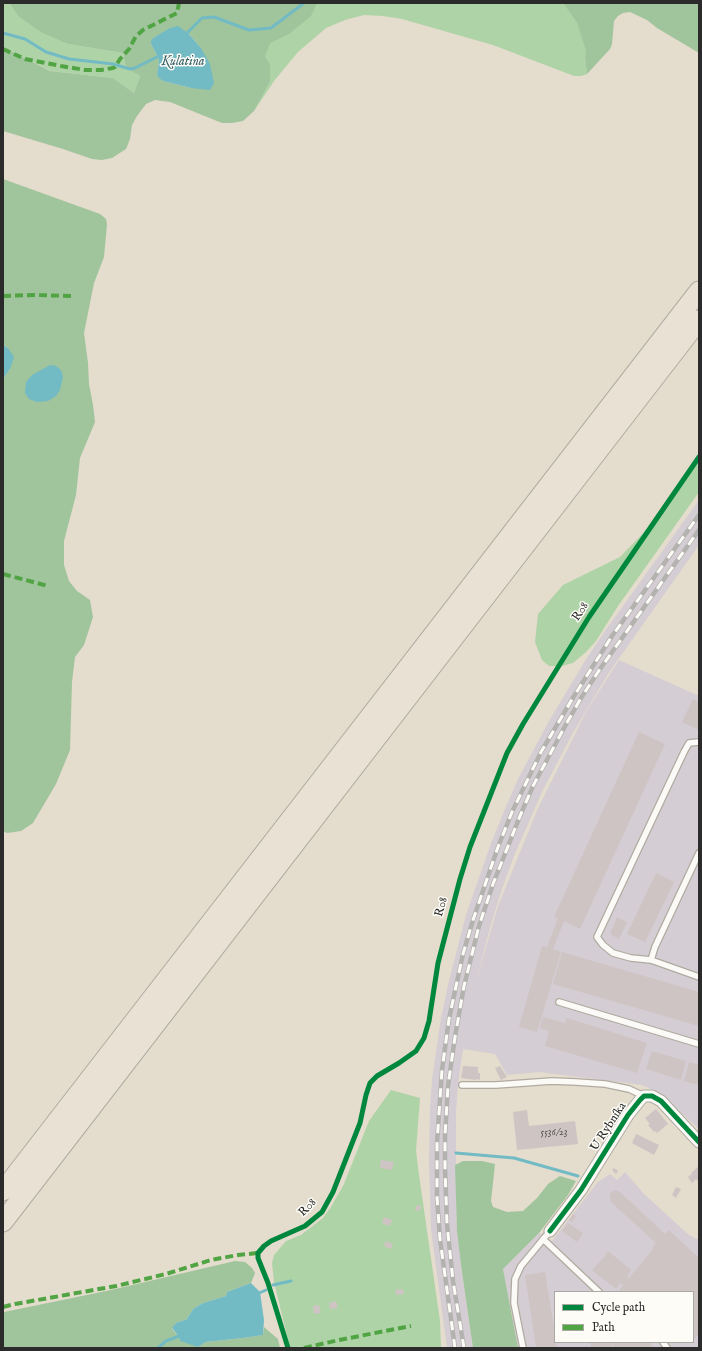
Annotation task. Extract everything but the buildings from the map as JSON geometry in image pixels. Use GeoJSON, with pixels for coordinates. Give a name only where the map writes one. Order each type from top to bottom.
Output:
{"type":"FeatureCollection","features":[{"type":"Feature","properties":{"kind":"highway"},"geometry":{"type":"LineString","coordinates":[[3,1191],[699,291]]}},
{"type":"Feature","properties":{"kind":"highway"},"geometry":{"type":"LineString","coordinates":[[5,1220],[699,320]]}},
{"type":"Feature","properties":{"kind":"street"},"geometry":{"type":"LineString","coordinates":[[644,1096],[652,1096],[661,1101],[699,1142]]}},
{"type":"Feature","properties":{"kind":"street","name":"U Rybníka"},"geometry":{"type":"LineString","coordinates":[[547,1235],[581,1190],[628,1115],[644,1096]]}},
{"type":"Feature","properties":{"kind":"lane"},"geometry":{"type":"LineString","coordinates":[[699,742],[690,743],[684,752],[597,937],[603,945],[613,953],[631,958],[651,960],[699,977]]}},
{"type":"Feature","properties":{"kind":"lane"},"geometry":{"type":"LineString","coordinates":[[651,960],[655,946],[699,853]]}},
{"type":"Feature","properties":{"kind":"lane"},"geometry":{"type":"LineString","coordinates":[[559,1002],[699,1044]]}},
{"type":"Feature","properties":{"kind":"lane"},"geometry":{"type":"LineString","coordinates":[[462,1085],[496,1085],[552,1081],[576,1082],[605,1084],[630,1089],[644,1096]]}},
{"type":"Feature","properties":{"kind":"lane"},"geometry":{"type":"LineString","coordinates":[[523,1348],[514,1303],[515,1279],[521,1266],[547,1235],[598,1291]]}},
{"type":"Feature","properties":{"kind":"shaded area"},"geometry":{"type":"Polygon","coordinates":[[[699,500],[699,545],[608,674],[573,733],[543,790],[514,856],[502,889],[476,982],[498,906],[538,808],[586,712],[619,660],[699,696],[699,1129],[658,1092],[642,1085],[539,1072],[507,1075],[495,1054],[463,1049],[456,1112],[457,1231],[473,1348],[447,1348],[431,1229],[429,1162],[430,1108],[432,1080],[441,1018],[466,915],[490,846],[505,809],[518,779],[549,721],[605,631],[699,500]]]}},
{"type":"Feature","properties":{"kind":"shaded area"},"geometry":{"type":"Polygon","coordinates":[[[625,1172],[644,1194],[689,1235],[699,1240],[699,1348],[518,1348],[503,1269],[539,1233],[552,1241],[597,1183],[610,1174],[617,1180],[625,1172]]]}},
{"type":"Feature","properties":{"kind":"green space"},"geometry":{"type":"Polygon","coordinates":[[[3,3],[9,3],[18,16],[68,44],[123,53],[126,68],[140,76],[134,93],[113,78],[51,71],[3,47],[3,3]]]}},
{"type":"Feature","properties":{"kind":"green space"},"geometry":{"type":"Polygon","coordinates":[[[9,3],[317,3],[311,16],[289,34],[270,43],[265,56],[270,64],[270,81],[254,111],[243,121],[222,123],[170,102],[155,100],[146,104],[137,116],[132,125],[130,139],[126,149],[112,158],[102,160],[92,159],[3,131],[3,47],[50,71],[113,78],[134,93],[140,76],[126,68],[123,53],[68,44],[41,32],[18,16],[9,3]],[[174,27],[153,38],[151,44],[159,62],[157,74],[163,81],[191,88],[201,48],[188,33],[174,27]]]}},
{"type":"Feature","properties":{"kind":"green space"},"geometry":{"type":"Polygon","coordinates":[[[193,3],[563,3],[577,23],[587,50],[585,58],[587,74],[574,76],[493,45],[402,19],[364,15],[345,20],[326,28],[298,52],[274,81],[254,111],[260,99],[270,64],[265,56],[193,3]]]}},
{"type":"Feature","properties":{"kind":"green space"},"geometry":{"type":"Polygon","coordinates":[[[563,3],[699,3],[699,53],[657,28],[647,20],[630,12],[623,13],[614,21],[612,44],[610,49],[587,74],[585,58],[586,50],[577,23],[563,3]]]}},
{"type":"Feature","properties":{"kind":"green space"},"geometry":{"type":"Polygon","coordinates":[[[3,179],[100,214],[106,219],[107,224],[104,257],[94,283],[84,333],[89,384],[95,422],[80,458],[76,495],[64,541],[64,565],[69,581],[77,591],[90,600],[93,617],[84,645],[75,657],[72,682],[70,750],[56,784],[33,823],[21,831],[7,833],[3,831],[3,379],[10,369],[8,348],[3,345],[3,179]]]}},
{"type":"Feature","properties":{"kind":"green space"},"geometry":{"type":"Polygon","coordinates":[[[699,457],[699,492],[618,606],[596,641],[573,663],[562,666],[549,666],[542,660],[535,642],[538,614],[563,585],[620,557],[656,520],[699,457]]]}},
{"type":"Feature","properties":{"kind":"green space"},"geometry":{"type":"Polygon","coordinates":[[[391,1090],[420,1098],[416,1150],[440,1321],[441,1348],[290,1348],[274,1282],[272,1263],[274,1255],[286,1241],[301,1235],[323,1218],[331,1207],[344,1184],[369,1121],[391,1090]]]}},
{"type":"Feature","properties":{"kind":"green space"},"geometry":{"type":"Polygon","coordinates":[[[463,1161],[482,1161],[495,1164],[491,1201],[493,1207],[507,1212],[523,1211],[537,1198],[548,1184],[560,1176],[576,1181],[568,1195],[539,1233],[503,1269],[518,1348],[473,1348],[457,1231],[455,1165],[463,1161]]]}},
{"type":"Feature","properties":{"kind":"green space"},"geometry":{"type":"Polygon","coordinates":[[[235,1261],[245,1262],[252,1268],[255,1273],[251,1283],[227,1292],[226,1296],[203,1303],[193,1309],[187,1319],[176,1323],[172,1329],[179,1337],[198,1347],[206,1342],[263,1335],[264,1327],[278,1339],[280,1348],[3,1348],[4,1312],[111,1290],[235,1261]]]}},
{"type":"Feature","properties":{"kind":"water","name":"Kulatina"},"geometry":{"type":"Polygon","coordinates":[[[178,26],[188,33],[201,48],[210,64],[214,83],[210,90],[191,88],[163,81],[157,74],[159,62],[151,41],[153,38],[170,28],[178,26]]]}},
{"type":"Feature","properties":{"kind":"water"},"geometry":{"type":"Polygon","coordinates":[[[3,345],[8,348],[14,357],[10,369],[3,379],[3,345]]]}},
{"type":"Feature","properties":{"kind":"water"},"geometry":{"type":"Polygon","coordinates":[[[50,365],[56,366],[61,370],[63,377],[60,390],[56,396],[48,401],[37,402],[29,399],[25,393],[26,382],[32,375],[50,365]]]}},
{"type":"Feature","properties":{"kind":"water"},"geometry":{"type":"Polygon","coordinates":[[[251,1283],[260,1292],[264,1320],[263,1335],[206,1342],[198,1347],[180,1341],[179,1337],[172,1328],[176,1323],[187,1319],[193,1309],[203,1303],[226,1296],[227,1292],[251,1283]]]}},
{"type":"Feature","properties":{"kind":"waterway"},"geometry":{"type":"LineString","coordinates":[[185,35],[202,18],[214,17],[249,30],[271,28],[304,3]]}},
{"type":"Feature","properties":{"kind":"waterway"},"geometry":{"type":"LineString","coordinates":[[3,33],[25,39],[46,52],[69,59],[113,64],[130,69],[161,55]]}},
{"type":"Feature","properties":{"kind":"waterway"},"geometry":{"type":"LineString","coordinates":[[456,1153],[514,1158],[578,1176]]}},
{"type":"Feature","properties":{"kind":"waterway"},"geometry":{"type":"LineString","coordinates":[[273,1285],[291,1281]]}},
{"type":"Feature","properties":{"kind":"waterway"},"geometry":{"type":"LineString","coordinates":[[257,1294],[266,1290]]}},
{"type":"Feature","properties":{"kind":"waterway"},"geometry":{"type":"LineString","coordinates":[[158,1348],[166,1341],[182,1335]]}},
{"type":"Feature","properties":{"kind":"railway"},"geometry":{"type":"LineString","coordinates":[[455,1348],[440,1239],[437,1197],[437,1143],[442,1070],[449,1019],[463,954],[498,847],[512,812],[541,752],[612,636],[699,515]]}},
{"type":"Feature","properties":{"kind":"railway"},"geometry":{"type":"LineString","coordinates":[[464,1348],[453,1281],[447,1224],[445,1136],[448,1086],[455,1037],[464,986],[479,926],[493,884],[520,816],[533,786],[564,728],[600,669],[699,530]]}},
{"type":"Feature","properties":{"kind":"marked path"},"geometry":{"type":"LineString","coordinates":[[3,49],[25,59],[61,66],[85,70],[113,68],[129,49],[136,36],[143,30],[177,13],[179,3]]}},
{"type":"Feature","properties":{"kind":"marked path"},"geometry":{"type":"LineString","coordinates":[[3,296],[74,296]]}},
{"type":"Feature","properties":{"kind":"marked path"},"geometry":{"type":"LineString","coordinates":[[3,574],[48,586]]}},
{"type":"Feature","properties":{"kind":"marked path"},"geometry":{"type":"LineString","coordinates":[[3,1307],[116,1286],[166,1274],[211,1260],[258,1253]]}},
{"type":"Feature","properties":{"kind":"marked path"},"geometry":{"type":"LineString","coordinates":[[304,1348],[411,1326]]}},
{"type":"Feature","properties":{"kind":"cycle path","name":"R08"},"geometry":{"type":"LineString","coordinates":[[288,1348],[268,1283],[258,1258],[258,1253],[271,1241],[305,1226],[322,1212],[333,1192],[360,1123],[370,1083],[377,1076],[416,1051],[424,1038],[429,1021],[438,963],[460,879],[470,847],[507,753],[523,724],[589,617],[699,457]]}},
{"type":"Feature","properties":{"kind":"cycle path"},"geometry":{"type":"LineString","coordinates":[[550,1231],[581,1190],[628,1115],[644,1096],[652,1096],[661,1101],[699,1142]]}}]}
